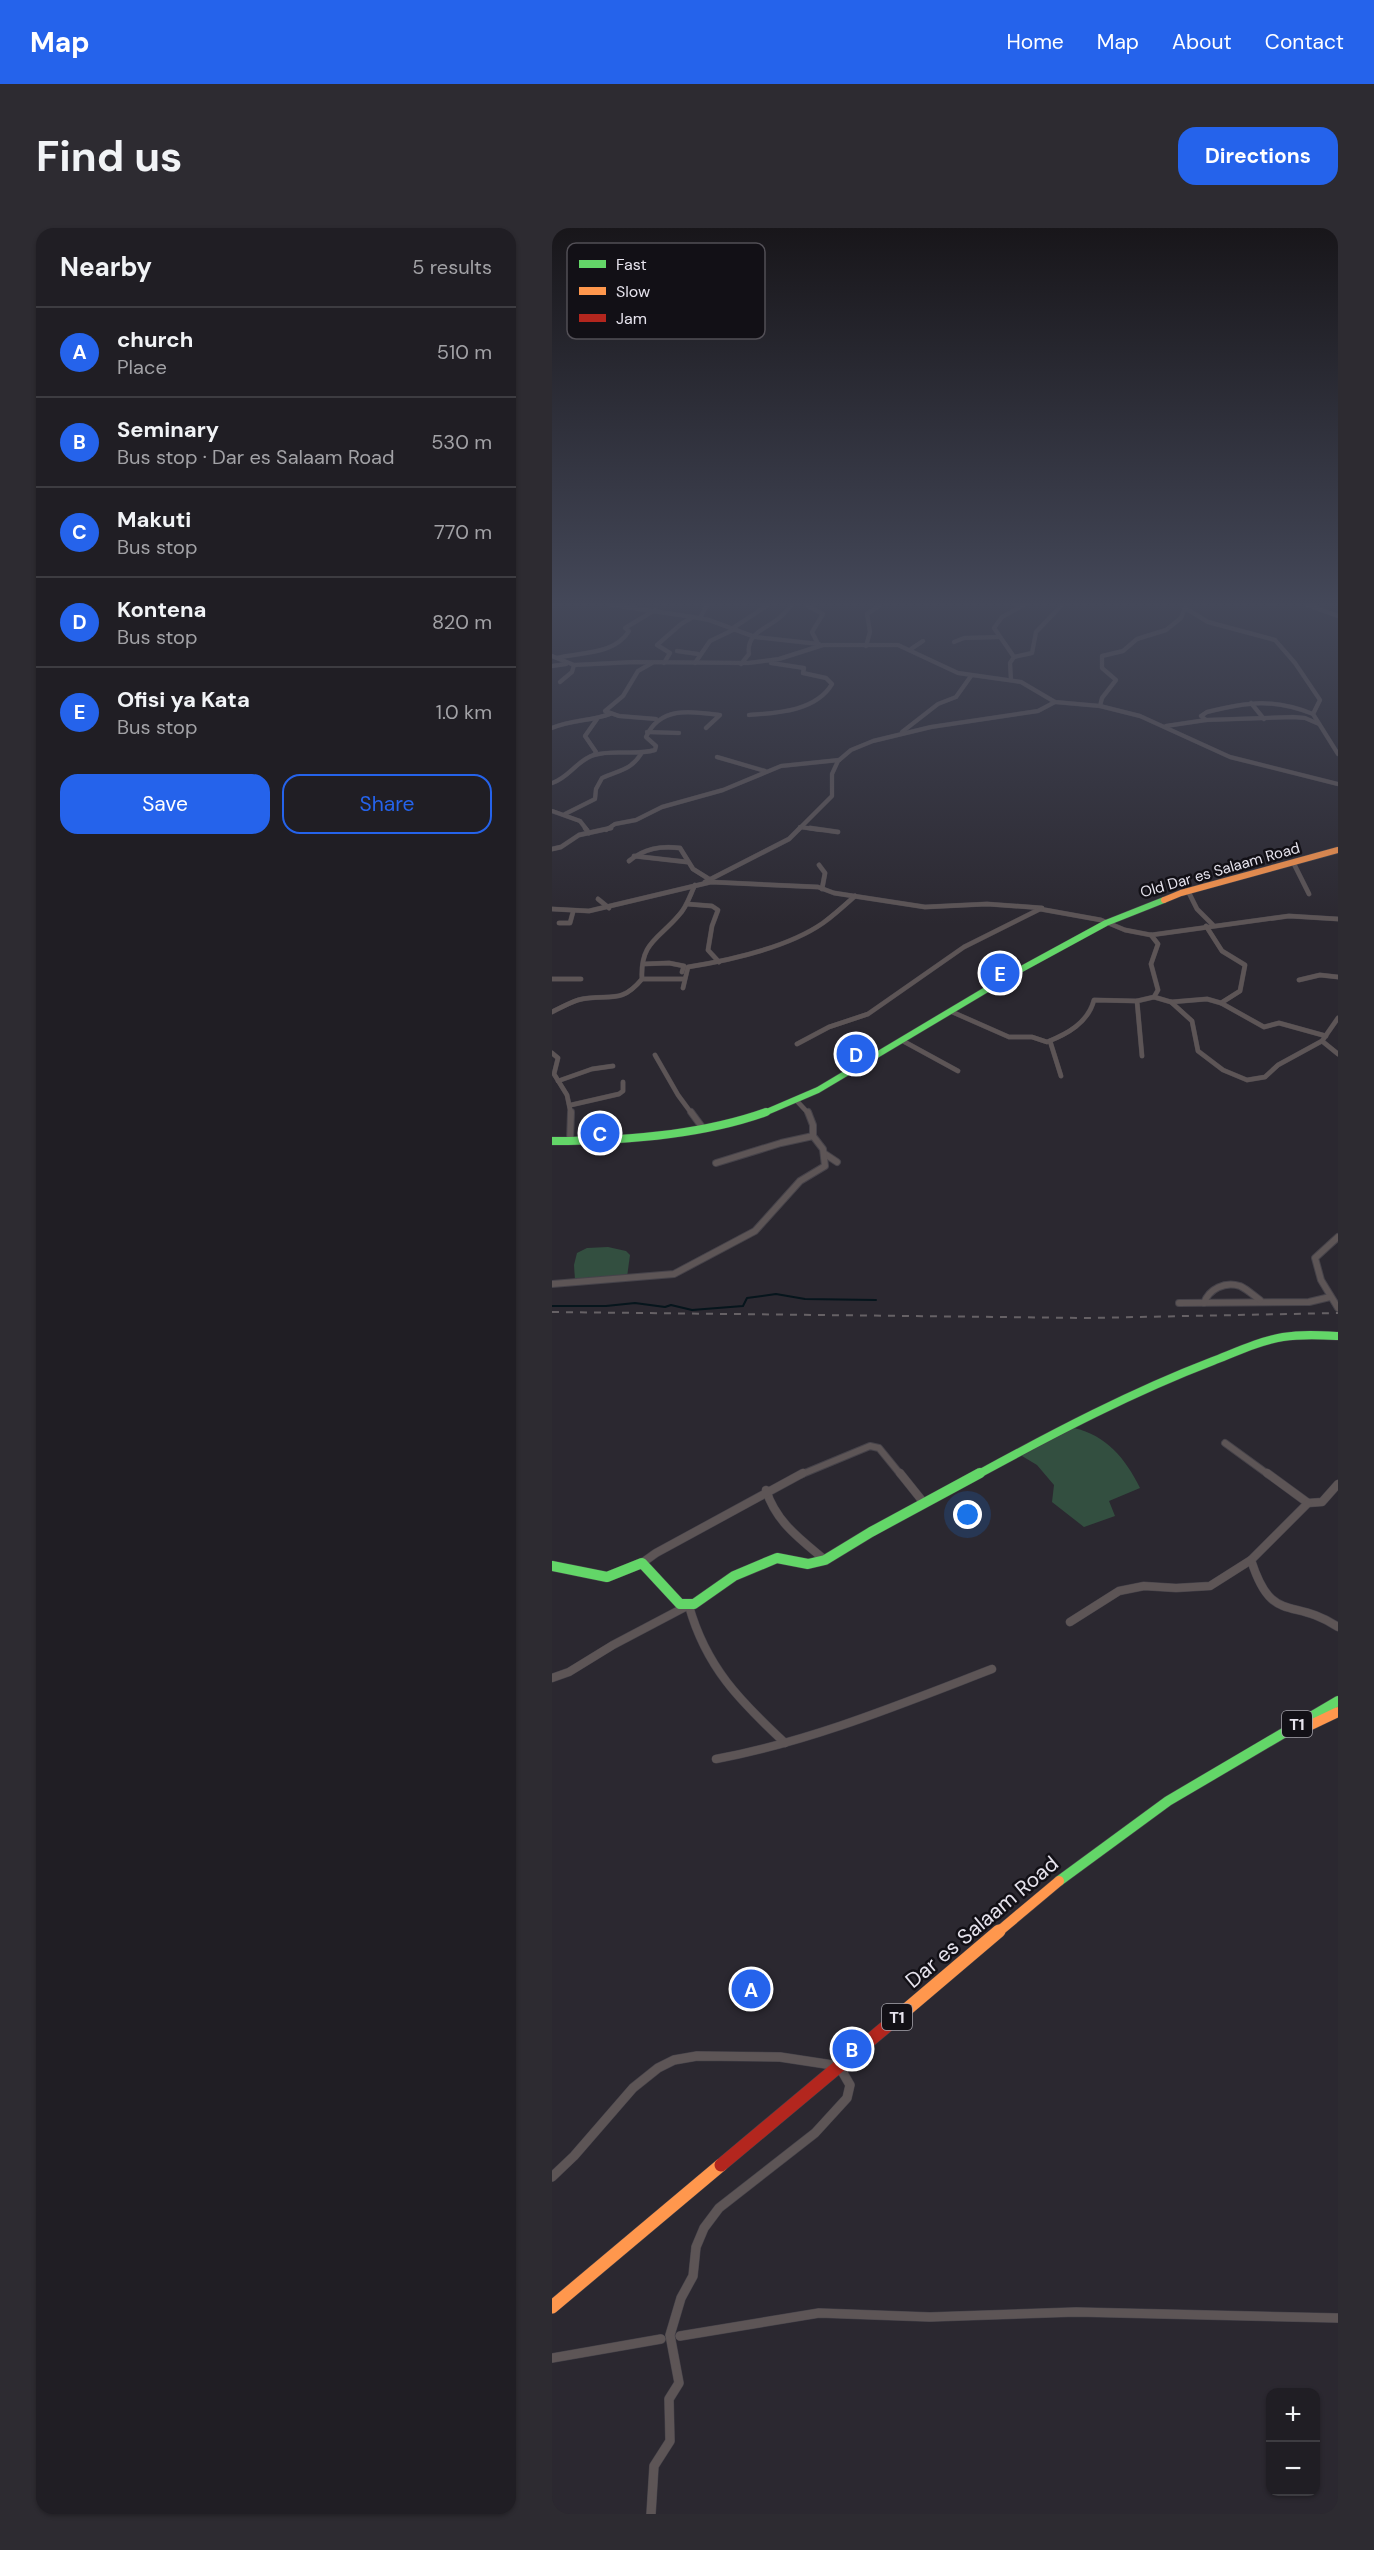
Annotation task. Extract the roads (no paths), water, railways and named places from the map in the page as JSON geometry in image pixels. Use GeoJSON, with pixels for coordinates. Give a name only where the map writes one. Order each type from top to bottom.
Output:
{"type":"FeatureCollection","features":[{"type":"Feature","properties":{"kind":"main road","name":"Old Dar es Salaam Road"},"geometry":{"type":"LineString","coordinates":[[552,1141],[633,1138],[743,1120],[819,1090],[950,1011],[1106,923],[1188,891],[1338,850]]}},
{"type":"Feature","properties":{"kind":"main road"},"geometry":{"type":"LineString","coordinates":[[552,1566],[608,1577],[642,1563],[680,1604],[688,1606],[699,1601],[734,1576],[777,1558],[808,1564],[825,1560],[924,1503],[1118,1402],[1184,1372],[1262,1342],[1306,1334],[1338,1336]]}},
{"type":"Feature","properties":{"kind":"main road","name":"Dar es Salaam Road"},"geometry":{"type":"LineString","coordinates":[[552,2307],[1078,1865],[1168,1801],[1338,1701]]}},
{"type":"Feature","properties":{"kind":"main road","name":"Dar es Salaam Road"},"geometry":{"type":"LineString","coordinates":[[1257,1749],[1265,1748],[1338,1712]]}},
{"type":"Feature","properties":{"kind":"street"},"geometry":{"type":"LineString","coordinates":[[552,783],[566,780],[578,765],[594,755],[641,754],[656,748],[646,737],[647,732],[656,719],[671,712]]}},
{"type":"Feature","properties":{"kind":"street"},"geometry":{"type":"LineString","coordinates":[[689,712],[720,715],[706,728]]}},
{"type":"Feature","properties":{"kind":"street"},"geometry":{"type":"LineString","coordinates":[[749,715],[784,712]]}},
{"type":"Feature","properties":{"kind":"street"},"geometry":{"type":"LineString","coordinates":[[899,734],[928,712]]}},
{"type":"Feature","properties":{"kind":"street"},"geometry":{"type":"LineString","coordinates":[[552,849],[561,847],[575,836],[610,829],[615,824],[636,820],[667,805],[723,790],[765,771],[795,763],[838,760],[860,745],[899,734],[1034,712]]}},
{"type":"Feature","properties":{"kind":"street"},"geometry":{"type":"LineString","coordinates":[[1123,712],[1166,726],[1230,757],[1338,784]]}},
{"type":"Feature","properties":{"kind":"street"},"geometry":{"type":"LineString","coordinates":[[1206,720],[1201,716],[1207,712]]}},
{"type":"Feature","properties":{"kind":"street"},"geometry":{"type":"LineString","coordinates":[[1258,712],[1264,719]]}},
{"type":"Feature","properties":{"kind":"street"},"geometry":{"type":"LineString","coordinates":[[1307,712],[1313,714],[1338,754]]}},
{"type":"Feature","properties":{"kind":"street"},"geometry":{"type":"LineString","coordinates":[[552,728],[567,722],[597,719],[610,714],[656,719]]}},
{"type":"Feature","properties":{"kind":"street"},"geometry":{"type":"LineString","coordinates":[[1166,726],[1206,720],[1300,717],[1319,724]]}},
{"type":"Feature","properties":{"kind":"street"},"geometry":{"type":"LineString","coordinates":[[594,755],[596,752],[585,736],[597,719]]}},
{"type":"Feature","properties":{"kind":"street"},"geometry":{"type":"LineString","coordinates":[[647,732],[679,733]]}},
{"type":"Feature","properties":{"kind":"street"},"geometry":{"type":"LineString","coordinates":[[565,814],[595,799],[594,788],[602,778],[629,768],[641,754]]}},
{"type":"Feature","properties":{"kind":"street"},"geometry":{"type":"LineString","coordinates":[[717,757],[765,771]]}},
{"type":"Feature","properties":{"kind":"street"},"geometry":{"type":"LineString","coordinates":[[552,909],[573,912],[609,908],[695,885],[716,875],[720,876],[759,853],[789,839],[832,796],[831,779],[838,760]]}},
{"type":"Feature","properties":{"kind":"street"},"geometry":{"type":"LineString","coordinates":[[552,811],[580,821],[589,833]]}},
{"type":"Feature","properties":{"kind":"street"},"geometry":{"type":"LineString","coordinates":[[800,827],[838,832]]}},
{"type":"Feature","properties":{"kind":"street"},"geometry":{"type":"LineString","coordinates":[[629,861],[639,851],[681,849],[687,862],[707,881],[781,884],[933,908],[987,904],[1042,908],[1040,909],[1151,935],[1289,916],[1338,919]]}},
{"type":"Feature","properties":{"kind":"street"},"geometry":{"type":"LineString","coordinates":[[634,856],[687,862]]}},
{"type":"Feature","properties":{"kind":"street"},"geometry":{"type":"LineString","coordinates":[[1293,862],[1309,894]]}},
{"type":"Feature","properties":{"kind":"street"},"geometry":{"type":"LineString","coordinates":[[819,865],[825,873],[822,889]]}},
{"type":"Feature","properties":{"kind":"street"},"geometry":{"type":"LineString","coordinates":[[552,1012],[579,1000],[623,996],[632,992],[642,979],[641,969],[647,948],[655,935],[677,918],[687,904],[695,885]]}},
{"type":"Feature","properties":{"kind":"street"},"geometry":{"type":"LineString","coordinates":[[1188,891],[1197,909],[1213,925]]}},
{"type":"Feature","properties":{"kind":"street"},"geometry":{"type":"LineString","coordinates":[[683,988],[688,968],[719,962],[797,938],[823,923],[855,896]]}},
{"type":"Feature","properties":{"kind":"street"},"geometry":{"type":"LineString","coordinates":[[598,899],[609,908]]}},
{"type":"Feature","properties":{"kind":"street"},"geometry":{"type":"LineString","coordinates":[[687,904],[712,906],[718,910],[712,926],[708,950],[719,962]]}},
{"type":"Feature","properties":{"kind":"street"},"geometry":{"type":"LineString","coordinates":[[797,1044],[829,1027],[868,1014],[964,947],[1040,909]]}},
{"type":"Feature","properties":{"kind":"street"},"geometry":{"type":"LineString","coordinates":[[559,923],[570,922],[573,912]]}},
{"type":"Feature","properties":{"kind":"street"},"geometry":{"type":"LineString","coordinates":[[1206,926],[1222,951],[1245,965],[1240,991],[1221,1003]]}},
{"type":"Feature","properties":{"kind":"street"},"geometry":{"type":"LineString","coordinates":[[1151,935],[1157,941],[1158,948],[1151,958],[1153,978],[1158,990],[1154,997]]}},
{"type":"Feature","properties":{"kind":"street"},"geometry":{"type":"LineString","coordinates":[[643,964],[678,963],[684,966],[682,972]]}},
{"type":"Feature","properties":{"kind":"street"},"geometry":{"type":"LineString","coordinates":[[1299,980],[1320,975],[1338,978]]}},
{"type":"Feature","properties":{"kind":"street"},"geometry":{"type":"LineString","coordinates":[[552,979],[581,979]]}},
{"type":"Feature","properties":{"kind":"street"},"geometry":{"type":"LineString","coordinates":[[642,979],[684,979]]}},
{"type":"Feature","properties":{"kind":"street"},"geometry":{"type":"LineString","coordinates":[[950,1011],[1010,1037],[1050,1041],[1082,1020],[1091,1011],[1094,1000],[1137,1001],[1154,997],[1171,1002],[1192,1021],[1198,1051],[1223,1070],[1247,1080],[1265,1077],[1278,1065],[1322,1041],[1338,1018]]}},
{"type":"Feature","properties":{"kind":"street"},"geometry":{"type":"LineString","coordinates":[[1171,1002],[1200,998],[1221,1003],[1264,1027],[1279,1023],[1326,1036]]}},
{"type":"Feature","properties":{"kind":"street"},"geometry":{"type":"LineString","coordinates":[[1137,1001],[1142,1056]]}},
{"type":"Feature","properties":{"kind":"street"},"geometry":{"type":"LineString","coordinates":[[903,1041],[958,1071]]}},
{"type":"Feature","properties":{"kind":"street"},"geometry":{"type":"LineString","coordinates":[[1050,1041],[1061,1076]]}},
{"type":"Feature","properties":{"kind":"street"},"geometry":{"type":"LineString","coordinates":[[1322,1041],[1338,1054]]}},
{"type":"Feature","properties":{"kind":"street"},"geometry":{"type":"LineString","coordinates":[[552,1053],[558,1058],[554,1073],[555,1079],[571,1105],[570,1141]]}},
{"type":"Feature","properties":{"kind":"street"},"geometry":{"type":"LineString","coordinates":[[655,1055],[678,1095],[702,1127]]}},
{"type":"Feature","properties":{"kind":"street"},"geometry":{"type":"LineString","coordinates":[[555,1079],[613,1066]]}},
{"type":"Feature","properties":{"kind":"street"},"geometry":{"type":"LineString","coordinates":[[571,1105],[619,1094],[623,1091],[623,1082]]}},
{"type":"Feature","properties":{"kind":"street"},"geometry":{"type":"LineString","coordinates":[[796,1100],[808,1110],[814,1131],[813,1136],[825,1154],[837,1162]]}},
{"type":"Feature","properties":{"kind":"street"},"geometry":{"type":"LineString","coordinates":[[716,1163],[781,1143],[813,1136]]}},
{"type":"Feature","properties":{"kind":"street"},"geometry":{"type":"LineString","coordinates":[[552,1284],[647,1278],[674,1274],[687,1268],[706,1255],[755,1231],[800,1181],[825,1166],[825,1154]]}},
{"type":"Feature","properties":{"kind":"street"},"geometry":{"type":"LineString","coordinates":[[1338,1237],[1315,1258],[1322,1280],[1338,1308]]}},
{"type":"Feature","properties":{"kind":"street"},"geometry":{"type":"LineString","coordinates":[[1204,1303],[1211,1291],[1223,1285],[1240,1286],[1263,1302]]}},
{"type":"Feature","properties":{"kind":"street"},"geometry":{"type":"LineString","coordinates":[[1179,1303],[1309,1302],[1330,1297]]}},
{"type":"Feature","properties":{"kind":"street"},"geometry":{"type":"LineString","coordinates":[[1225,1443],[1308,1503],[1320,1504],[1338,1484]]}},
{"type":"Feature","properties":{"kind":"street"},"geometry":{"type":"LineString","coordinates":[[642,1563],[654,1552],[681,1540],[766,1490],[855,1451],[875,1446],[924,1503]]}},
{"type":"Feature","properties":{"kind":"street"},"geometry":{"type":"LineString","coordinates":[[766,1490],[769,1503],[777,1515],[825,1560]]}},
{"type":"Feature","properties":{"kind":"street"},"geometry":{"type":"LineString","coordinates":[[1071,1622],[1119,1591],[1144,1586],[1176,1588],[1210,1586],[1251,1560],[1308,1503]]}},
{"type":"Feature","properties":{"kind":"street"},"geometry":{"type":"LineString","coordinates":[[1251,1560],[1256,1582],[1275,1605],[1315,1614],[1338,1627]]}},
{"type":"Feature","properties":{"kind":"street"},"geometry":{"type":"LineString","coordinates":[[552,1678],[569,1672],[688,1606],[694,1629],[716,1673],[729,1690],[785,1743]]}},
{"type":"Feature","properties":{"kind":"street"},"geometry":{"type":"LineString","coordinates":[[716,1759],[744,1755],[839,1727],[992,1669]]}},
{"type":"Feature","properties":{"kind":"street"},"geometry":{"type":"LineString","coordinates":[[552,2177],[633,2088],[664,2064],[675,2059],[692,2056],[799,2057],[839,2066],[850,2085],[848,2098],[815,2133],[719,2208],[700,2238],[696,2247],[693,2276],[681,2298],[670,2336],[679,2383],[669,2399],[670,2442],[654,2466],[651,2514]]}},
{"type":"Feature","properties":{"kind":"street"},"geometry":{"type":"LineString","coordinates":[[680,2336],[819,2313],[930,2317],[1076,2312],[1338,2318]]}},
{"type":"Feature","properties":{"kind":"street"},"geometry":{"type":"LineString","coordinates":[[552,2358],[661,2339]]}},
{"type":"Feature","properties":{"kind":"waterway"},"geometry":{"type":"LineString","coordinates":[[552,1306],[606,1306],[635,1303],[665,1307],[671,1305],[692,1310],[743,1306],[747,1298],[776,1294],[805,1299],[876,1300]]}},
{"type":"Feature","properties":{"kind":"railway"},"geometry":{"type":"LineString","coordinates":[[552,1312],[1088,1318],[1338,1313]]}},
{"type":"Feature","properties":{"kind":"place","name":"Ofisi ya Kata"},"geometry":{"type":"Point","coordinates":[1000,973]}},
{"type":"Feature","properties":{"kind":"place","name":"Kontena"},"geometry":{"type":"Point","coordinates":[856,1054]}},
{"type":"Feature","properties":{"kind":"place","name":"Makuti"},"geometry":{"type":"Point","coordinates":[600,1133]}},
{"type":"Feature","properties":{"kind":"place","name":"church"},"geometry":{"type":"Point","coordinates":[751,1989]}},
{"type":"Feature","properties":{"kind":"place","name":"Seminary"},"geometry":{"type":"Point","coordinates":[852,2049]}}]}
